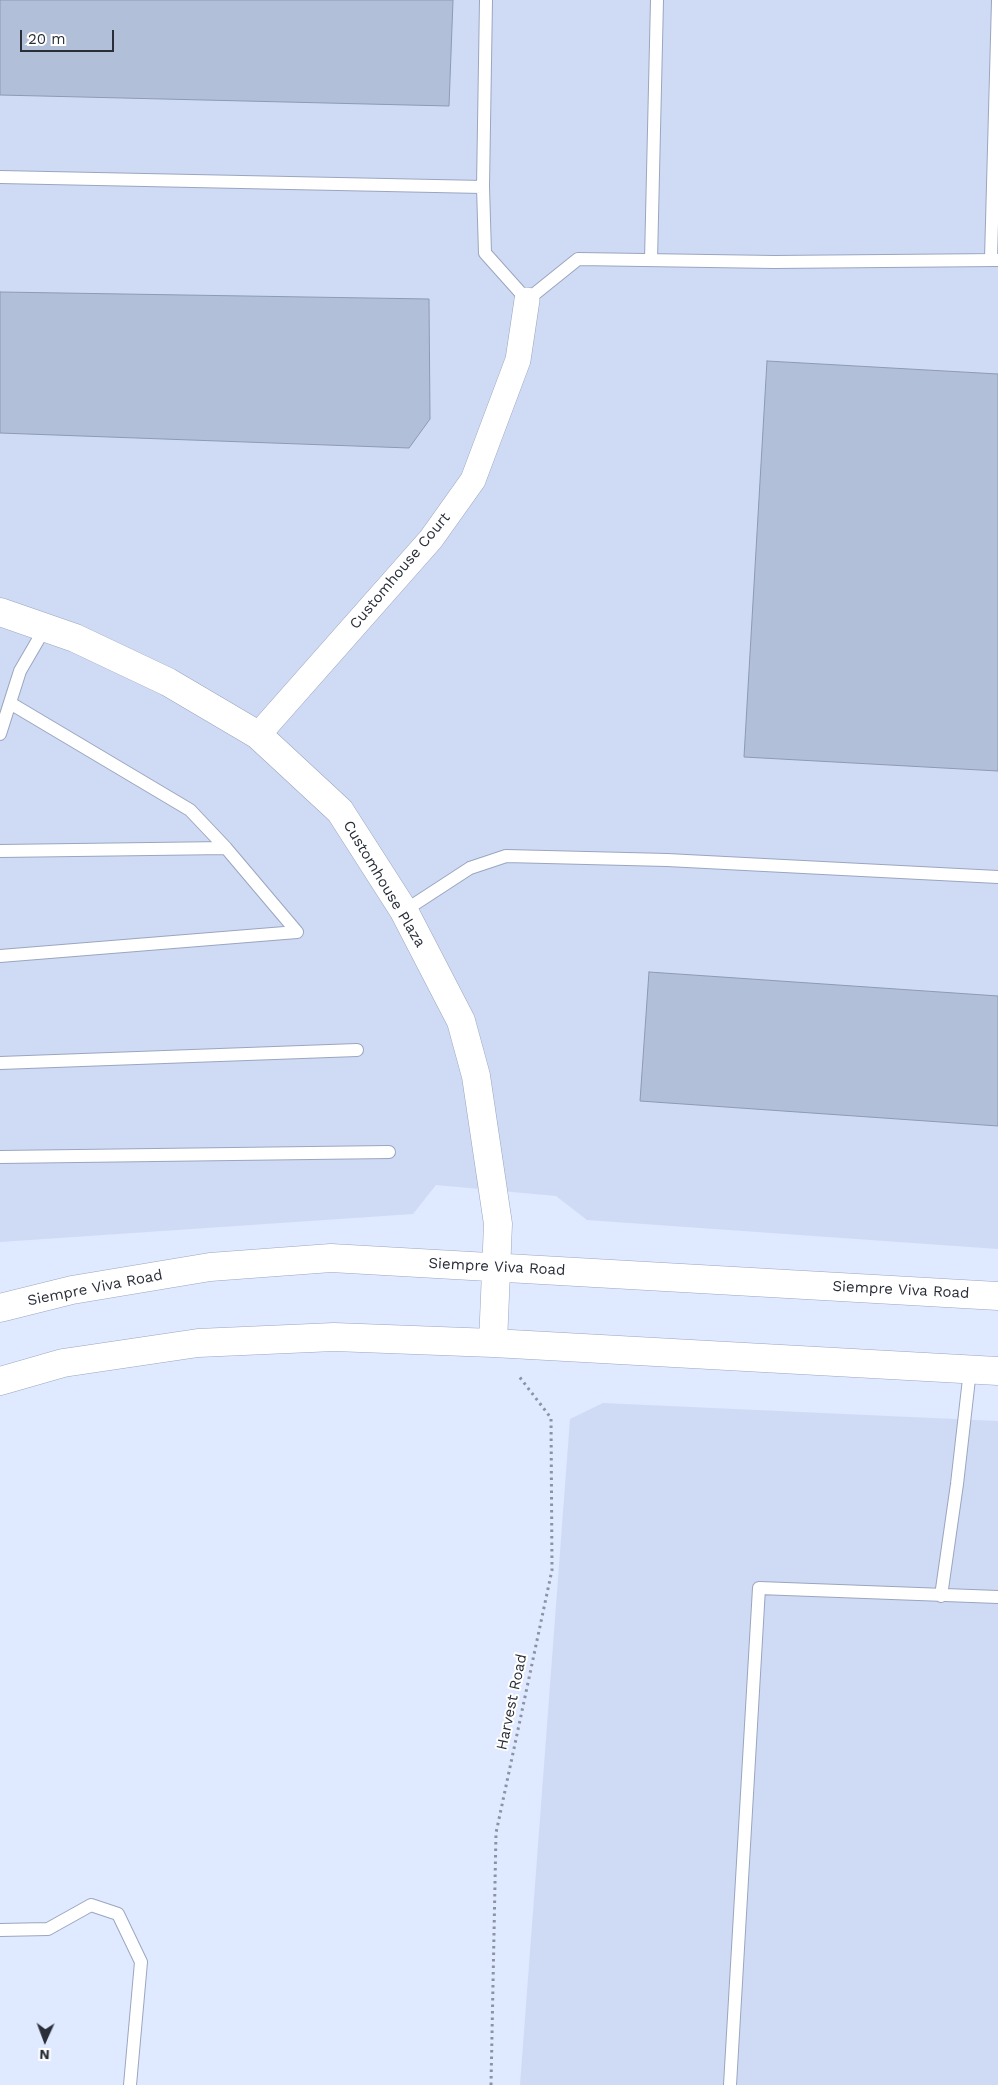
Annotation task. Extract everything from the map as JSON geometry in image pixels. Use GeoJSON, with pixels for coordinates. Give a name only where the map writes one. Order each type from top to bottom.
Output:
{"type":"FeatureCollection","features":[{"type":"Feature","properties":{"kind":"main road","name":"Customhouse Plaza"},"geometry":{"type":"LineString","coordinates":[[0,612],[75,638],[168,682],[258,734],[340,811],[404,911],[461,1021],[476,1076],[498,1224],[493,1343]]}},
{"type":"Feature","properties":{"kind":"main road","name":"Siempre Viva Road"},"geometry":{"type":"LineString","coordinates":[[0,1308],[72,1290],[210,1267],[331,1258],[998,1296]]}},
{"type":"Feature","properties":{"kind":"main road"},"geometry":{"type":"LineString","coordinates":[[0,1381],[63,1363],[198,1343],[334,1337],[493,1343],[998,1371]]}},
{"type":"Feature","properties":{"kind":"street","name":"Customhouse Court"},"geometry":{"type":"LineString","coordinates":[[258,734],[430,539],[473,480],[518,360],[527,300]]}},
{"type":"Feature","properties":{"kind":"lane"},"geometry":{"type":"LineString","coordinates":[[486,0],[483,187],[485,253],[527,300],[578,259],[774,262],[994,259],[998,1]]}},
{"type":"Feature","properties":{"kind":"lane"},"geometry":{"type":"LineString","coordinates":[[651,260],[657,0]]}},
{"type":"Feature","properties":{"kind":"lane"},"geometry":{"type":"LineString","coordinates":[[0,177],[483,187]]}},
{"type":"Feature","properties":{"kind":"lane"},"geometry":{"type":"LineString","coordinates":[[0,734],[20,671],[45,628]]}},
{"type":"Feature","properties":{"kind":"lane"},"geometry":{"type":"LineString","coordinates":[[0,956],[297,932],[226,848],[190,810],[10,703]]}},
{"type":"Feature","properties":{"kind":"lane"},"geometry":{"type":"LineString","coordinates":[[0,851],[226,848]]}},
{"type":"Feature","properties":{"kind":"lane"},"geometry":{"type":"LineString","coordinates":[[404,911],[470,868],[506,856],[667,860],[998,877]]}},
{"type":"Feature","properties":{"kind":"lane"},"geometry":{"type":"LineString","coordinates":[[0,1064],[357,1050]]}},
{"type":"Feature","properties":{"kind":"lane"},"geometry":{"type":"LineString","coordinates":[[0,1157],[389,1152]]}},
{"type":"Feature","properties":{"kind":"lane"},"geometry":{"type":"LineString","coordinates":[[941,1596],[958,1484],[970,1370]]}},
{"type":"Feature","properties":{"kind":"lane"},"geometry":{"type":"LineString","coordinates":[[730,2085],[759,1588],[998,1597]]}},
{"type":"Feature","properties":{"kind":"lane"},"geometry":{"type":"LineString","coordinates":[[0,1930],[48,1929],[91,1905],[118,1914],[141,1962],[130,2085]]}},
{"type":"Feature","properties":{"kind":"path","name":"Harvest Road"},"geometry":{"type":"LineString","coordinates":[[491,2085],[496,1833],[552,1570],[551,1418],[493,1343]]}},
{"type":"Feature","properties":{"kind":"shaded area"},"geometry":{"type":"Polygon","coordinates":[[[0,0],[998,0],[998,1249],[587,1220],[556,1196],[436,1185],[413,1214],[0,1242],[0,0]]]}},
{"type":"Feature","properties":{"kind":"shaded area"},"geometry":{"type":"Polygon","coordinates":[[[603,1403],[998,1421],[998,2085],[520,2085],[570,1419],[603,1403]]]}},
{"type":"Feature","properties":{"kind":"building"},"geometry":{"type":"Polygon","coordinates":[[[0,0],[453,0],[449,106],[0,95],[0,0]]]}},
{"type":"Feature","properties":{"kind":"building"},"geometry":{"type":"Polygon","coordinates":[[[0,292],[429,299],[430,419],[409,448],[0,433],[0,292]]]}},
{"type":"Feature","properties":{"kind":"building"},"geometry":{"type":"Polygon","coordinates":[[[767,361],[998,374],[998,771],[744,757],[767,361]]]}},
{"type":"Feature","properties":{"kind":"building"},"geometry":{"type":"Polygon","coordinates":[[[649,972],[998,996],[998,1126],[640,1101],[649,972]]]}}]}
